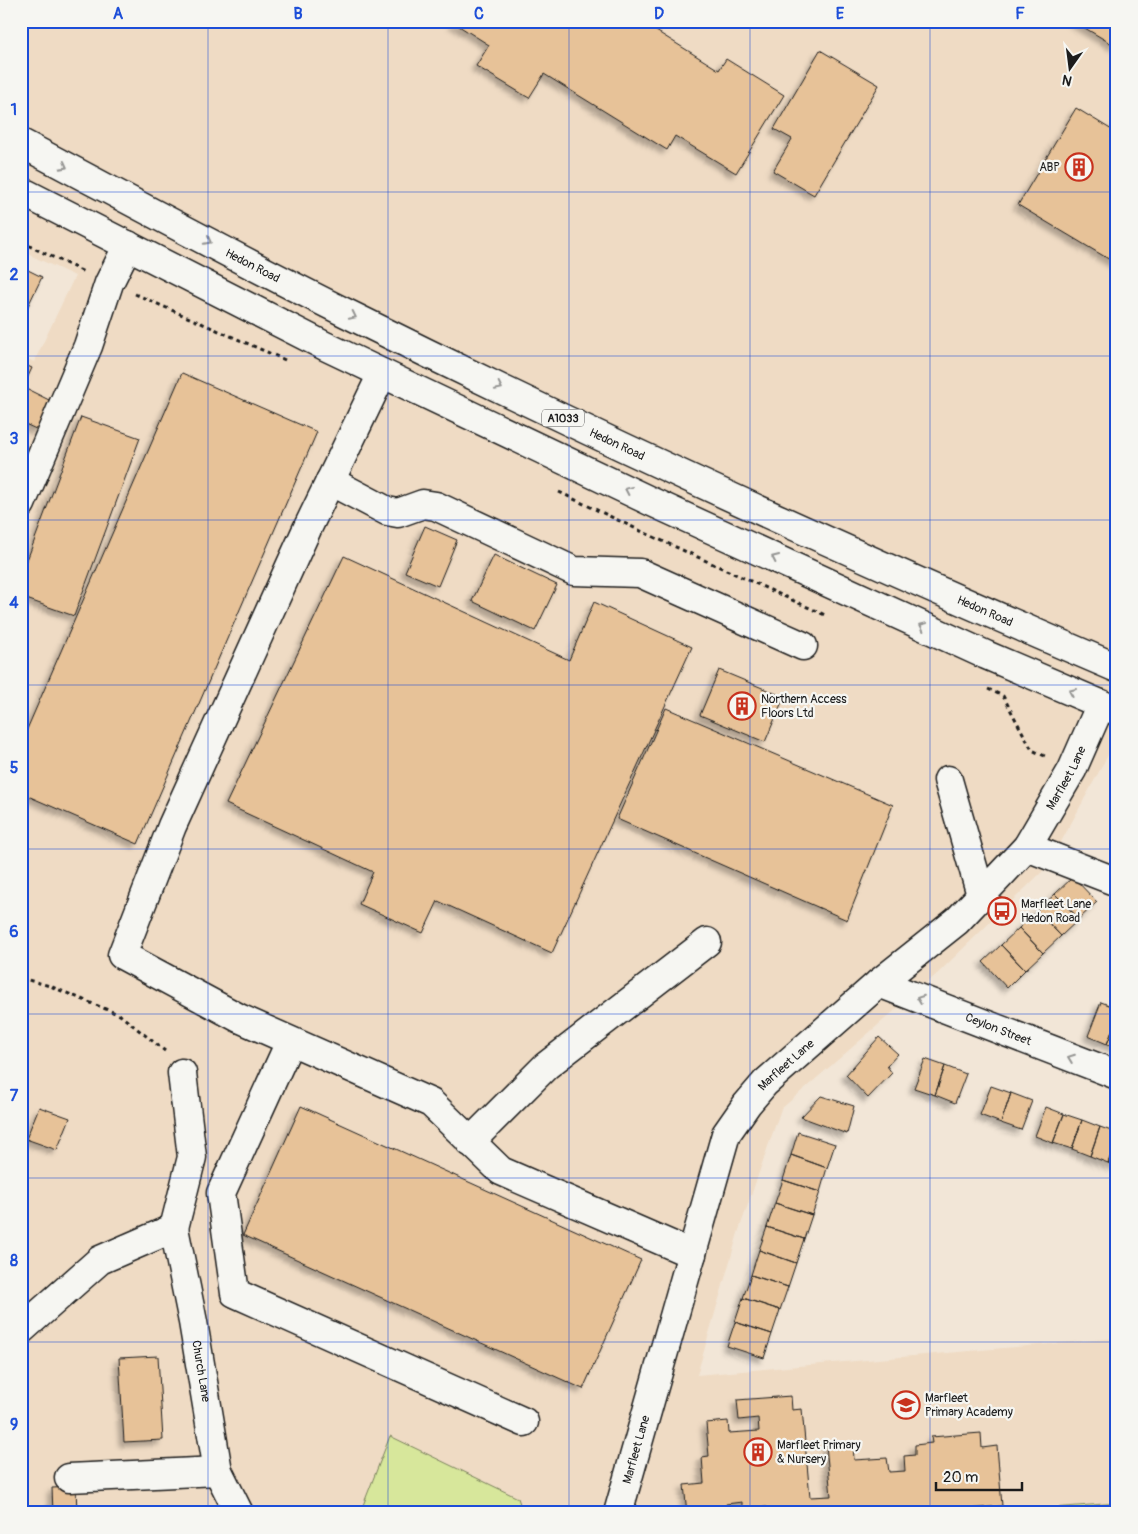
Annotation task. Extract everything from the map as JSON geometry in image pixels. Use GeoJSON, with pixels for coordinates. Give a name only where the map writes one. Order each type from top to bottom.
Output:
{"type":"FeatureCollection","features":[{"type":"Feature","properties":{"kind":"main road","name":"Hedon Road"},"geometry":{"type":"LineString","coordinates":[[21,143],[344,312],[660,465],[997,617],[1115,663]]}},
{"type":"Feature","properties":{"kind":"main road"},"geometry":{"type":"LineString","coordinates":[[21,190],[382,374],[686,518],[986,655],[1109,707]]}},
{"type":"Feature","properties":{"kind":"main road"},"geometry":{"type":"LineString","coordinates":[[21,504],[88,346],[109,283],[128,246]]}},
{"type":"Feature","properties":{"kind":"main road"},"geometry":{"type":"LineString","coordinates":[[382,374],[330,481],[172,826],[122,955],[239,1018],[431,1103],[501,1171],[692,1254]]}},
{"type":"Feature","properties":{"kind":"main road"},"geometry":{"type":"LineString","coordinates":[[330,481],[387,511],[398,513],[423,504],[436,506],[574,571],[640,573],[803,646]]}},
{"type":"Feature","properties":{"kind":"main road","name":"Marfleet Lane"},"geometry":{"type":"LineString","coordinates":[[618,1513],[726,1134],[747,1104],[765,1083],[879,983],[957,921],[1027,847],[1109,707]]}},
{"type":"Feature","properties":{"kind":"main road"},"geometry":{"type":"LineString","coordinates":[[948,780],[981,895]]}},
{"type":"Feature","properties":{"kind":"main road"},"geometry":{"type":"LineString","coordinates":[[1027,847],[1117,882]]}},
{"type":"Feature","properties":{"kind":"main road"},"geometry":{"type":"LineString","coordinates":[[470,1142],[546,1066],[707,942]]}},
{"type":"Feature","properties":{"kind":"main road","name":"Ceylon Street"},"geometry":{"type":"LineString","coordinates":[[879,983],[1117,1076]]}},
{"type":"Feature","properties":{"kind":"main road"},"geometry":{"type":"LineString","coordinates":[[290,1042],[222,1193],[235,1293],[524,1422]]}},
{"type":"Feature","properties":{"kind":"main road","name":"Church Lane"},"geometry":{"type":"LineString","coordinates":[[182,1073],[192,1157],[174,1228],[193,1322],[218,1471],[239,1513]]}},
{"type":"Feature","properties":{"kind":"main road"},"geometry":{"type":"LineString","coordinates":[[21,1330],[100,1260],[174,1228]]}},
{"type":"Feature","properties":{"kind":"main road"},"geometry":{"type":"LineString","coordinates":[[69,1478],[218,1471]]}},
{"type":"Feature","properties":{"kind":"path"},"geometry":{"type":"LineString","coordinates":[[21,242],[287,361]]}},
{"type":"Feature","properties":{"kind":"path"},"geometry":{"type":"LineString","coordinates":[[556,490],[833,619]]}},
{"type":"Feature","properties":{"kind":"path"},"geometry":{"type":"LineString","coordinates":[[985,688],[1003,696],[1032,750],[1072,770]]}},
{"type":"Feature","properties":{"kind":"path"},"geometry":{"type":"LineString","coordinates":[[21,978],[50,986],[120,1015],[168,1053],[182,1073]]}},
{"type":"Feature","properties":{"kind":"shaded area"},"geometry":{"type":"Polygon","coordinates":[[[21,21],[1117,21],[1117,745],[1114,744],[1048,866],[938,973],[781,1109],[738,1233],[697,1375],[1117,1338],[1117,1503],[987,1513],[21,1513],[21,356],[34,362],[75,276],[21,251],[21,21]]]}},
{"type":"Feature","properties":{"kind":"green space"},"geometry":{"type":"Polygon","coordinates":[[[390,1436],[518,1498],[523,1513],[360,1513],[390,1436]]]}},
{"type":"Feature","properties":{"kind":"green space"},"geometry":{"type":"Polygon","coordinates":[[[1117,1503],[1117,1513],[987,1513],[1117,1503]]]}},
{"type":"Feature","properties":{"kind":"building"},"geometry":{"type":"Polygon","coordinates":[[[451,21],[640,21],[719,70],[726,59],[784,95],[736,173],[675,136],[667,150],[544,74],[529,98],[476,66],[489,45],[451,21]]]}},
{"type":"Feature","properties":{"kind":"building"},"geometry":{"type":"Polygon","coordinates":[[[1073,21],[1117,21],[1117,47],[1073,21]]]}},
{"type":"Feature","properties":{"kind":"building"},"geometry":{"type":"Polygon","coordinates":[[[820,50],[879,85],[814,195],[773,171],[792,139],[774,129],[820,50]]]}},
{"type":"Feature","properties":{"kind":"building","name":"ABP"},"geometry":{"type":"Polygon","coordinates":[[[1076,108],[1112,130],[1117,121],[1117,264],[1018,205],[1076,108]]]}},
{"type":"Feature","properties":{"kind":"building"},"geometry":{"type":"Polygon","coordinates":[[[22,267],[42,277],[26,310],[21,308],[22,267]]]}},
{"type":"Feature","properties":{"kind":"building"},"geometry":{"type":"Polygon","coordinates":[[[21,363],[32,368],[23,387],[51,401],[38,430],[21,422],[21,363]]]}},
{"type":"Feature","properties":{"kind":"building"},"geometry":{"type":"Polygon","coordinates":[[[182,373],[317,432],[138,844],[21,793],[21,743],[182,373]]]}},
{"type":"Feature","properties":{"kind":"building"},"geometry":{"type":"Polygon","coordinates":[[[81,417],[140,438],[74,616],[21,597],[21,576],[81,417]]]}},
{"type":"Feature","properties":{"kind":"building"},"geometry":{"type":"Polygon","coordinates":[[[425,526],[457,540],[438,586],[405,572],[425,526]]]}},
{"type":"Feature","properties":{"kind":"building"},"geometry":{"type":"Polygon","coordinates":[[[494,555],[557,585],[535,631],[472,601],[494,555]]]}},
{"type":"Feature","properties":{"kind":"building"},"geometry":{"type":"Polygon","coordinates":[[[344,556],[569,660],[594,602],[692,647],[552,953],[438,901],[423,933],[359,904],[373,872],[226,804],[344,556]]]}},
{"type":"Feature","properties":{"kind":"building","name":"Northern Access Floors Ltd"},"geometry":{"type":"Polygon","coordinates":[[[719,670],[784,697],[765,742],[700,715],[719,670]]]}},
{"type":"Feature","properties":{"kind":"building"},"geometry":{"type":"Polygon","coordinates":[[[666,708],[893,805],[847,920],[617,819],[666,708]]]}},
{"type":"Feature","properties":{"kind":"building"},"geometry":{"type":"Polygon","coordinates":[[[1073,877],[1097,902],[1079,919],[1055,894],[1073,877]]]}},
{"type":"Feature","properties":{"kind":"building"},"geometry":{"type":"Polygon","coordinates":[[[1055,894],[1079,919],[1061,936],[1037,911],[1055,894]]]}},
{"type":"Feature","properties":{"kind":"building"},"geometry":{"type":"Polygon","coordinates":[[[1037,911],[1061,936],[1043,953],[1019,928],[1037,911]]]}},
{"type":"Feature","properties":{"kind":"building"},"geometry":{"type":"Polygon","coordinates":[[[1019,928],[1043,953],[1025,970],[1001,945],[1019,928]]]}},
{"type":"Feature","properties":{"kind":"building"},"geometry":{"type":"Polygon","coordinates":[[[1001,945],[1025,970],[1007,988],[983,962],[1001,945]]]}},
{"type":"Feature","properties":{"kind":"building"},"geometry":{"type":"Polygon","coordinates":[[[1101,1002],[1117,1008],[1117,1019],[1107,1044],[1088,1036],[1101,1002]]]}},
{"type":"Feature","properties":{"kind":"building"},"geometry":{"type":"Polygon","coordinates":[[[1117,1019],[1117,1048],[1107,1044],[1117,1019]]]}},
{"type":"Feature","properties":{"kind":"building"},"geometry":{"type":"Polygon","coordinates":[[[879,1037],[898,1054],[887,1066],[892,1073],[868,1098],[846,1075],[879,1037]]]}},
{"type":"Feature","properties":{"kind":"building"},"geometry":{"type":"Polygon","coordinates":[[[925,1059],[945,1066],[935,1095],[914,1088],[925,1059]]]}},
{"type":"Feature","properties":{"kind":"building"},"geometry":{"type":"Polygon","coordinates":[[[945,1066],[966,1074],[955,1103],[935,1095],[945,1066]]]}},
{"type":"Feature","properties":{"kind":"building"},"geometry":{"type":"Polygon","coordinates":[[[991,1086],[1011,1093],[1001,1123],[980,1115],[991,1086]]]}},
{"type":"Feature","properties":{"kind":"building"},"geometry":{"type":"Polygon","coordinates":[[[1011,1093],[1032,1101],[1021,1130],[1001,1123],[1011,1093]]]}},
{"type":"Feature","properties":{"kind":"building"},"geometry":{"type":"Polygon","coordinates":[[[821,1096],[854,1106],[847,1134],[801,1117],[821,1096]]]}},
{"type":"Feature","properties":{"kind":"building"},"geometry":{"type":"Polygon","coordinates":[[[301,1106],[641,1260],[583,1389],[243,1235],[301,1106]]]}},
{"type":"Feature","properties":{"kind":"building"},"geometry":{"type":"Polygon","coordinates":[[[39,1107],[70,1118],[57,1150],[26,1139],[39,1107]]]}},
{"type":"Feature","properties":{"kind":"building"},"geometry":{"type":"Polygon","coordinates":[[[1046,1107],[1064,1114],[1053,1143],[1035,1136],[1046,1107]]]}},
{"type":"Feature","properties":{"kind":"building"},"geometry":{"type":"Polygon","coordinates":[[[1064,1114],[1082,1120],[1072,1149],[1053,1143],[1064,1114]]]}},
{"type":"Feature","properties":{"kind":"building"},"geometry":{"type":"Polygon","coordinates":[[[1082,1120],[1100,1127],[1090,1156],[1072,1149],[1082,1120]]]}},
{"type":"Feature","properties":{"kind":"building"},"geometry":{"type":"Polygon","coordinates":[[[1100,1127],[1117,1133],[1117,1140],[1108,1163],[1090,1156],[1100,1127]]]}},
{"type":"Feature","properties":{"kind":"building"},"geometry":{"type":"Polygon","coordinates":[[[798,1132],[835,1144],[827,1168],[791,1155],[798,1132]]]}},
{"type":"Feature","properties":{"kind":"building"},"geometry":{"type":"Polygon","coordinates":[[[1117,1140],[1117,1166],[1108,1163],[1117,1140]]]}},
{"type":"Feature","properties":{"kind":"building"},"geometry":{"type":"Polygon","coordinates":[[[791,1155],[827,1168],[820,1192],[783,1180],[791,1155]]]}},
{"type":"Feature","properties":{"kind":"building"},"geometry":{"type":"Polygon","coordinates":[[[783,1180],[820,1192],[812,1215],[775,1203],[783,1180]]]}},
{"type":"Feature","properties":{"kind":"building"},"geometry":{"type":"Polygon","coordinates":[[[775,1203],[812,1215],[804,1239],[767,1227],[775,1203]]]}},
{"type":"Feature","properties":{"kind":"building"},"geometry":{"type":"Polygon","coordinates":[[[767,1227],[804,1239],[796,1263],[759,1250],[767,1227]]]}},
{"type":"Feature","properties":{"kind":"building"},"geometry":{"type":"Polygon","coordinates":[[[759,1250],[796,1263],[788,1287],[751,1275],[759,1250]]]}},
{"type":"Feature","properties":{"kind":"building"},"geometry":{"type":"Polygon","coordinates":[[[751,1275],[788,1287],[780,1310],[743,1298],[751,1275]]]}},
{"type":"Feature","properties":{"kind":"building"},"geometry":{"type":"Polygon","coordinates":[[[743,1298],[780,1310],[772,1334],[735,1322],[743,1298]]]}},
{"type":"Feature","properties":{"kind":"building"},"geometry":{"type":"Polygon","coordinates":[[[735,1322],[772,1334],[764,1358],[727,1346],[735,1322]]]}},
{"type":"Feature","properties":{"kind":"building"},"geometry":{"type":"Polygon","coordinates":[[[158,1356],[163,1440],[124,1442],[119,1358],[158,1356]]]}},
{"type":"Feature","properties":{"kind":"building","name":"Marfleet Primary & Nursery"},"geometry":{"type":"Polygon","coordinates":[[[791,1396],[792,1410],[802,1409],[810,1497],[831,1496],[826,1445],[853,1443],[854,1460],[887,1458],[889,1472],[905,1471],[904,1456],[915,1455],[915,1445],[932,1443],[931,1437],[981,1433],[982,1448],[997,1446],[1002,1506],[924,1513],[768,1513],[767,1507],[742,1509],[742,1502],[726,1504],[726,1510],[687,1513],[684,1485],[704,1483],[702,1457],[709,1456],[706,1423],[728,1421],[729,1433],[759,1431],[758,1418],[739,1420],[737,1400],[791,1396]]]}},
{"type":"Feature","properties":{"kind":"building"},"geometry":{"type":"Polygon","coordinates":[[[76,1487],[77,1513],[53,1513],[52,1488],[76,1487]]]}},
{"type":"Feature","properties":{"kind":"place","name":"ABP"},"geometry":{"type":"Point","coordinates":[1079,167]}},
{"type":"Feature","properties":{"kind":"place","name":"Northern Access Floors Ltd"},"geometry":{"type":"Point","coordinates":[742,706]}},
{"type":"Feature","properties":{"kind":"place","name":"Marfleet Lane Hedon Road"},"geometry":{"type":"Point","coordinates":[1002,911]}},
{"type":"Feature","properties":{"kind":"place","name":"Marfleet Primary Academy"},"geometry":{"type":"Point","coordinates":[906,1405]}},
{"type":"Feature","properties":{"kind":"place","name":"Marfleet Primary & Nursery"},"geometry":{"type":"Point","coordinates":[758,1452]}}]}
